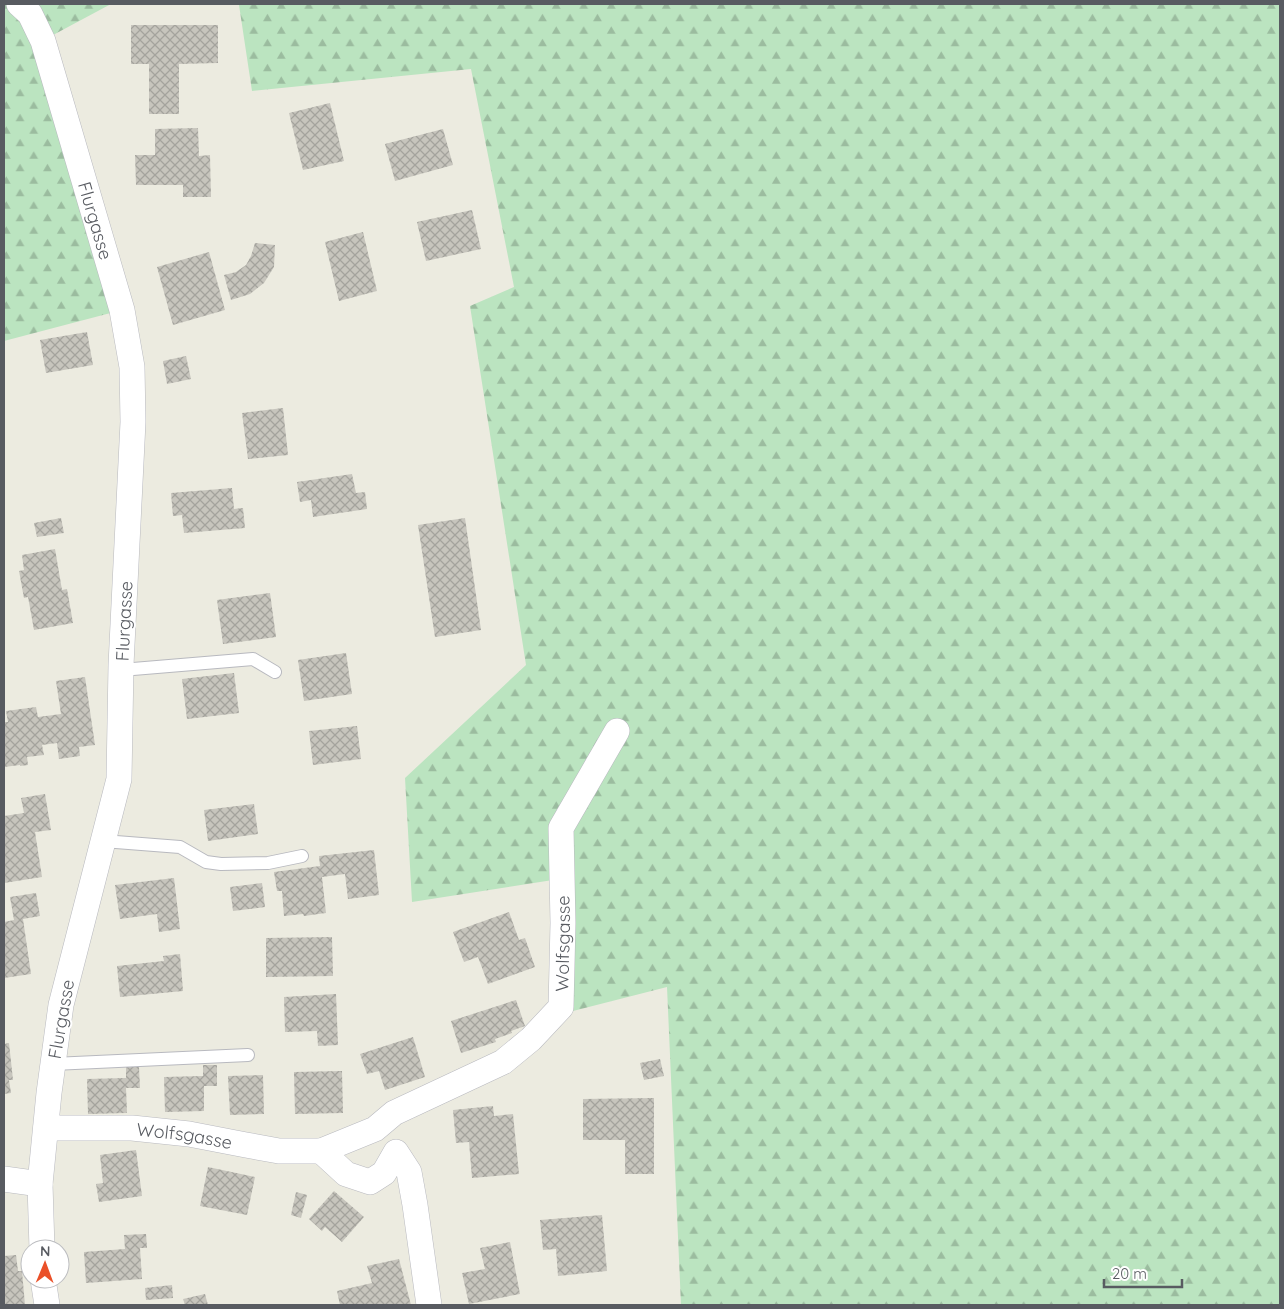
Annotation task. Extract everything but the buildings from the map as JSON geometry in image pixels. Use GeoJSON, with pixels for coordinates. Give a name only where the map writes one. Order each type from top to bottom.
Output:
{"type":"FeatureCollection","features":[{"type":"Feature","properties":{"kind":"street","name":"Flurgasse"},"geometry":{"type":"LineString","coordinates":[[19,4],[30,14],[43,40],[122,310],[132,366],[133,422],[121,670],[119,779],[61,1005],[49,1093],[40,1184],[42,1239]]}},
{"type":"Feature","properties":{"kind":"street","name":"Wolfsgasse"},"geometry":{"type":"LineString","coordinates":[[46,1128],[132,1128],[189,1134],[280,1151],[321,1151],[375,1129],[394,1113],[503,1062],[531,1039],[561,1007],[563,923],[561,828],[617,731]]}},
{"type":"Feature","properties":{"kind":"street"},"geometry":{"type":"LineString","coordinates":[[375,1129],[396,1152],[409,1172],[429,1305]]}},
{"type":"Feature","properties":{"kind":"street"},"geometry":{"type":"LineString","coordinates":[[321,1151],[346,1174],[370,1182],[384,1173],[396,1152]]}},
{"type":"Feature","properties":{"kind":"street"},"geometry":{"type":"LineString","coordinates":[[4,1178],[40,1184]]}},
{"type":"Feature","properties":{"kind":"street"},"geometry":{"type":"LineString","coordinates":[[44,1289],[47,1305]]}},
{"type":"Feature","properties":{"kind":"lane"},"geometry":{"type":"LineString","coordinates":[[121,670],[253,659],[275,672]]}},
{"type":"Feature","properties":{"kind":"lane"},"geometry":{"type":"LineString","coordinates":[[103,841],[180,847],[206,862],[221,864],[268,863],[302,856]]}},
{"type":"Feature","properties":{"kind":"lane"},"geometry":{"type":"LineString","coordinates":[[53,1064],[248,1055]]}},
{"type":"Feature","properties":{"kind":"green space"},"geometry":{"type":"Polygon","coordinates":[[[4,4],[111,4],[40,42],[122,310],[4,341],[4,4]]]}},
{"type":"Feature","properties":{"kind":"green space"},"geometry":{"type":"Polygon","coordinates":[[[236,4],[1280,4],[1280,1305],[681,1305],[667,987],[573,1011],[572,877],[412,902],[405,778],[526,665],[470,306],[514,287],[471,69],[252,91],[239,5],[236,4]]]}}]}
